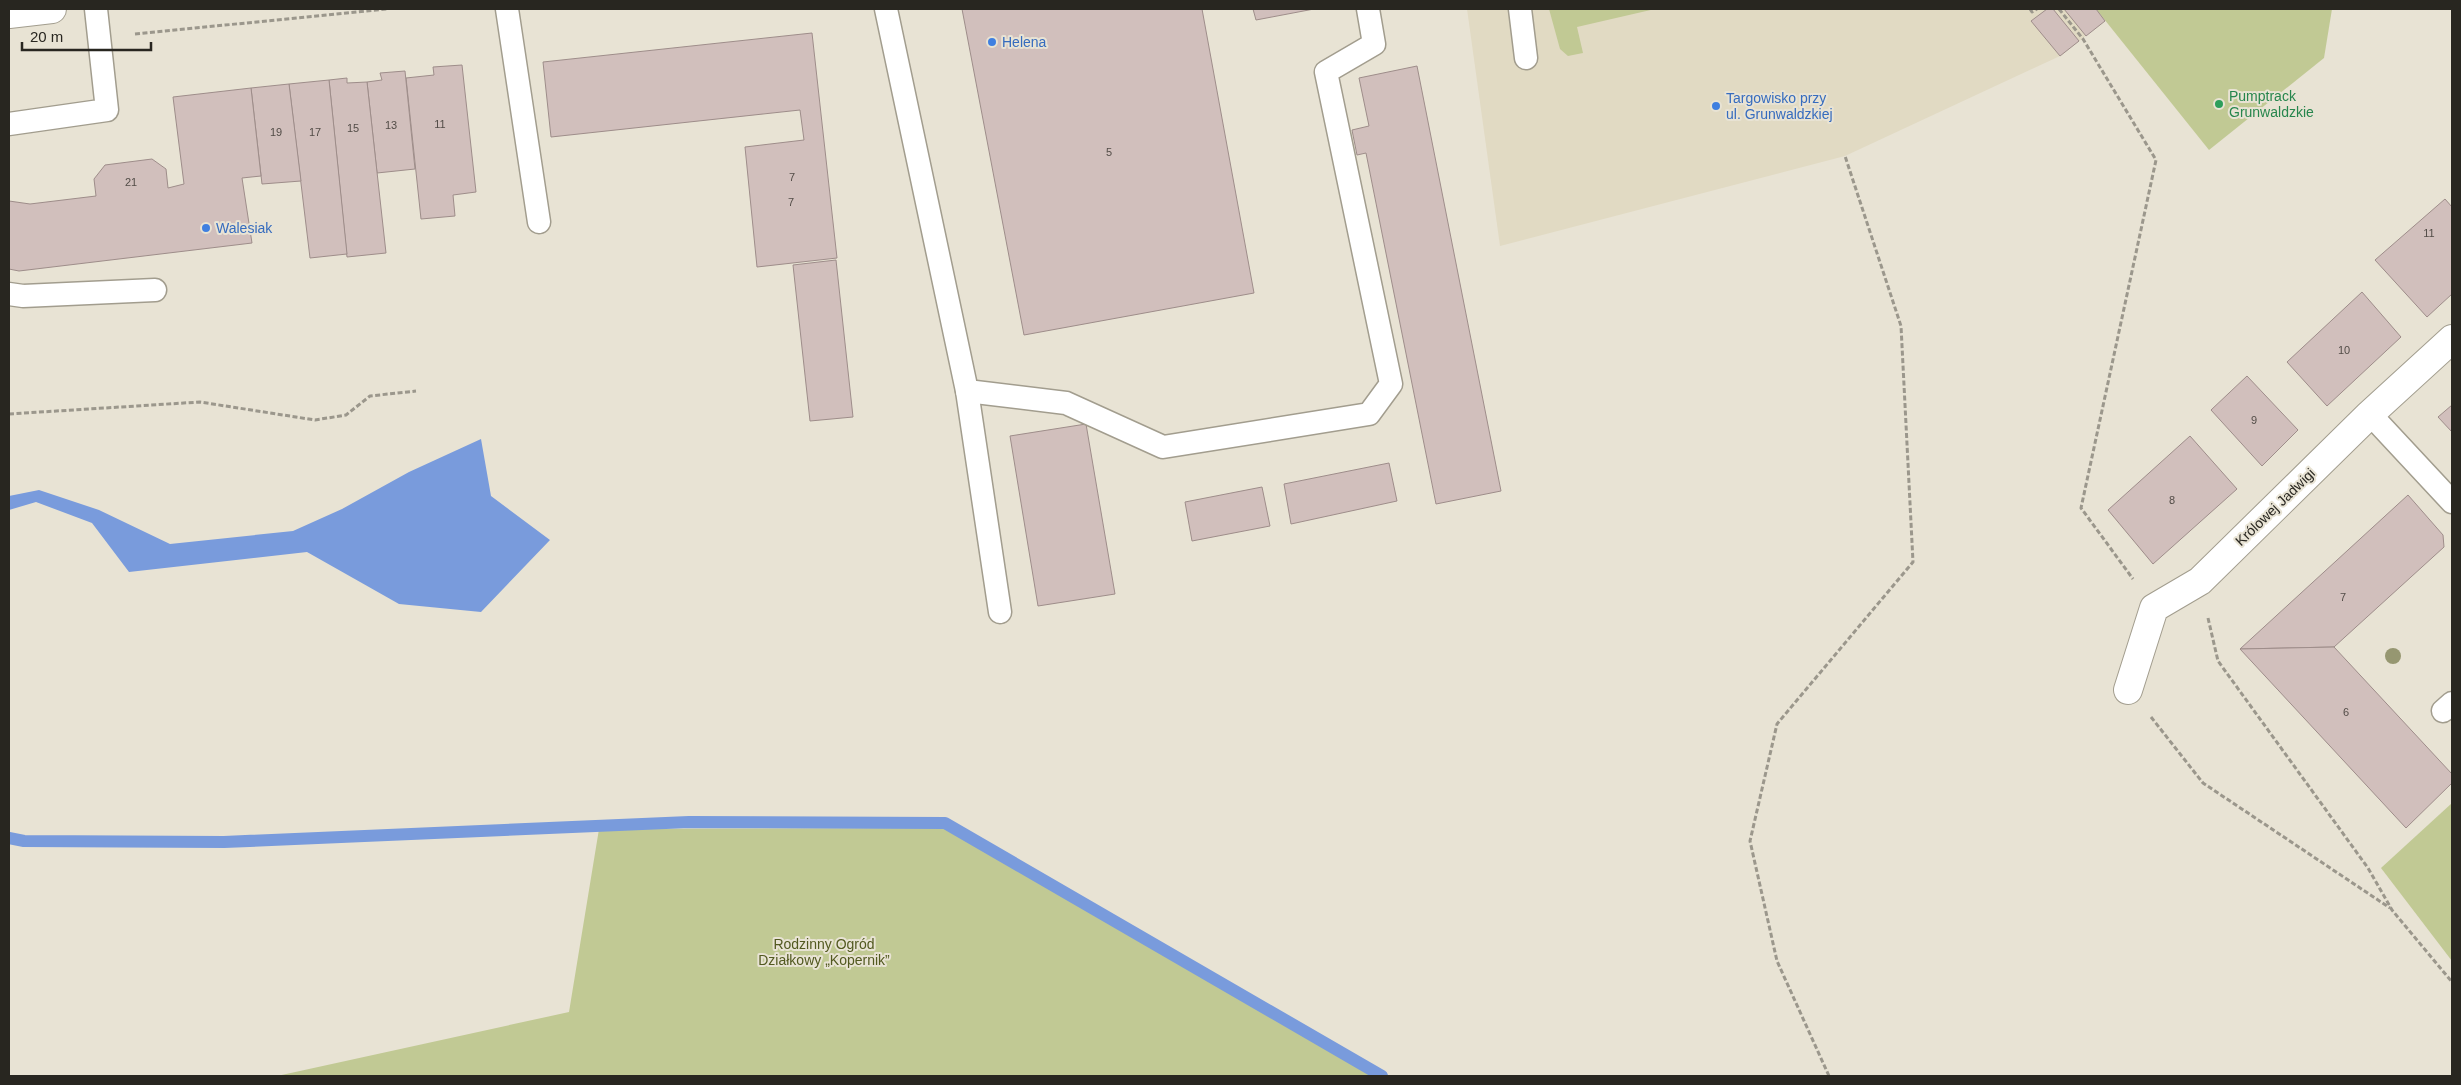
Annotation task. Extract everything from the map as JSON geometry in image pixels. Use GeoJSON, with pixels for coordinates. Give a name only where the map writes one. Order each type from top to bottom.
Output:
{"type":"FeatureCollection","features":[{"type":"Feature","properties":{"kind":"street"},"geometry":{"type":"LineString","coordinates":[[9,14],[52,9]]}},
{"type":"Feature","properties":{"kind":"street","name":"Królowej Jadwigi"},"geometry":{"type":"LineString","coordinates":[[2154,608],[2200,581],[2370,414],[2452,339]]}},
{"type":"Feature","properties":{"kind":"street"},"geometry":{"type":"LineString","coordinates":[[2128,690],[2154,608]]}},
{"type":"Feature","properties":{"kind":"lane"},"geometry":{"type":"LineString","coordinates":[[9,124],[107,110],[96,9]]}},
{"type":"Feature","properties":{"kind":"lane"},"geometry":{"type":"LineString","coordinates":[[507,9],[539,222]]}},
{"type":"Feature","properties":{"kind":"lane"},"geometry":{"type":"LineString","coordinates":[[886,9],[967,391],[1000,612]]}},
{"type":"Feature","properties":{"kind":"lane"},"geometry":{"type":"LineString","coordinates":[[967,391],[1066,403],[1163,447],[1369,414],[1391,384],[1326,72],[1374,44],[1368,9]]}},
{"type":"Feature","properties":{"kind":"lane"},"geometry":{"type":"LineString","coordinates":[[1520,9],[1526,58]]}},
{"type":"Feature","properties":{"kind":"lane"},"geometry":{"type":"LineString","coordinates":[[9,294],[23,296],[155,290]]}},
{"type":"Feature","properties":{"kind":"lane"},"geometry":{"type":"LineString","coordinates":[[2370,414],[2452,502]]}},
{"type":"Feature","properties":{"kind":"path"},"geometry":{"type":"LineString","coordinates":[[135,34],[387,9]]}},
{"type":"Feature","properties":{"kind":"path"},"geometry":{"type":"LineString","coordinates":[[2030,9],[2032,12],[2037,9]]}},
{"type":"Feature","properties":{"kind":"path"},"geometry":{"type":"LineString","coordinates":[[2059,9],[2083,39],[2156,160],[2082,508],[2154,608]]}},
{"type":"Feature","properties":{"kind":"path"},"geometry":{"type":"LineString","coordinates":[[1829,1076],[1777,961],[1750,841],[1777,724],[1913,562],[1901,326],[1845,156]]}},
{"type":"Feature","properties":{"kind":"path"},"geometry":{"type":"LineString","coordinates":[[9,414],[200,402],[315,420],[346,415],[370,396],[416,391]]}},
{"type":"Feature","properties":{"kind":"path"},"geometry":{"type":"LineString","coordinates":[[2200,581],[2218,661],[2368,868],[2392,910],[2452,982]]}},
{"type":"Feature","properties":{"kind":"path"},"geometry":{"type":"LineString","coordinates":[[2128,690],[2204,783],[2392,910]]}},
{"type":"Feature","properties":{"kind":"shaded area","name":"Targowisko przy ul. Grunwaldzkiej"},"geometry":{"type":"Polygon","coordinates":[[[1467,9],[2096,9],[2105,21],[2060,56],[1845,156],[1500,246],[1467,9]]]}},
{"type":"Feature","properties":{"kind":"green space"},"geometry":{"type":"Polygon","coordinates":[[[1549,9],[1655,9],[1577,27],[1583,53],[1568,56],[1560,49],[1549,9]]]}},
{"type":"Feature","properties":{"kind":"green space","name":"Pumptrack Grunwaldzkie"},"geometry":{"type":"Polygon","coordinates":[[[2096,9],[2332,9],[2324,58],[2209,150],[2096,9]]]}},
{"type":"Feature","properties":{"kind":"green space"},"geometry":{"type":"Polygon","coordinates":[[[2452,803],[2452,961],[2381,868],[2452,803]]]}},
{"type":"Feature","properties":{"kind":"green space","name":"Rodzinny Ogród Działkowy „Kopernik”"},"geometry":{"type":"Polygon","coordinates":[[[948,828],[1372,1076],[277,1076],[569,1012],[599,829],[948,828]]]}},
{"type":"Feature","properties":{"kind":"water"},"geometry":{"type":"Polygon","coordinates":[[[481,439],[491,496],[550,540],[481,612],[399,604],[307,552],[129,572],[92,523],[36,502],[9,510],[9,496],[39,490],[99,510],[170,544],[293,531],[342,509],[409,472],[481,439]]]}},
{"type":"Feature","properties":{"kind":"building"},"geometry":{"type":"Polygon","coordinates":[[[962,9],[1202,9],[1254,293],[1024,335],[962,9]]]}},
{"type":"Feature","properties":{"kind":"building"},"geometry":{"type":"Polygon","coordinates":[[[1253,9],[1314,9],[1256,20],[1253,9]]]}},
{"type":"Feature","properties":{"kind":"building"},"geometry":{"type":"Polygon","coordinates":[[[2047,9],[2053,9],[2079,41],[2060,56],[2031,21],[2047,9]]]}},
{"type":"Feature","properties":{"kind":"building"},"geometry":{"type":"Polygon","coordinates":[[[2064,9],[2096,9],[2105,21],[2086,36],[2064,9]]]}},
{"type":"Feature","properties":{"kind":"building"},"geometry":{"type":"Polygon","coordinates":[[[812,33],[837,258],[757,267],[745,147],[804,140],[800,110],[551,137],[543,62],[812,33]]]}},
{"type":"Feature","properties":{"kind":"building"},"geometry":{"type":"Polygon","coordinates":[[[462,65],[476,192],[453,195],[455,216],[421,219],[406,78],[434,75],[433,67],[462,65]]]}},
{"type":"Feature","properties":{"kind":"building"},"geometry":{"type":"Polygon","coordinates":[[[1417,66],[1501,491],[1436,504],[1366,153],[1357,155],[1352,130],[1369,126],[1359,78],[1417,66]]]}},
{"type":"Feature","properties":{"kind":"building"},"geometry":{"type":"Polygon","coordinates":[[[405,71],[415,169],[377,173],[367,82],[382,80],[380,73],[405,71]]]}},
{"type":"Feature","properties":{"kind":"building"},"geometry":{"type":"Polygon","coordinates":[[[347,78],[347,83],[367,82],[386,253],[347,257],[329,80],[347,78]]]}},
{"type":"Feature","properties":{"kind":"building"},"geometry":{"type":"Polygon","coordinates":[[[329,80],[347,254],[310,258],[289,84],[329,80]]]}},
{"type":"Feature","properties":{"kind":"building"},"geometry":{"type":"Polygon","coordinates":[[[289,84],[301,181],[262,184],[251,88],[289,84]]]}},
{"type":"Feature","properties":{"kind":"building"},"geometry":{"type":"Polygon","coordinates":[[[251,88],[261,176],[242,178],[252,243],[19,271],[9,269],[9,201],[30,204],[96,196],[94,179],[105,165],[152,159],[166,169],[168,188],[184,184],[173,97],[251,88]]]}},
{"type":"Feature","properties":{"kind":"building"},"geometry":{"type":"Polygon","coordinates":[[[2445,199],[2452,207],[2452,294],[2427,317],[2375,260],[2445,199]]]}},
{"type":"Feature","properties":{"kind":"building"},"geometry":{"type":"Polygon","coordinates":[[[836,260],[853,417],[810,421],[793,265],[836,260]]]}},
{"type":"Feature","properties":{"kind":"building"},"geometry":{"type":"Polygon","coordinates":[[[2362,292],[2401,337],[2327,406],[2287,362],[2362,292]]]}},
{"type":"Feature","properties":{"kind":"building"},"geometry":{"type":"Polygon","coordinates":[[[2247,376],[2298,430],[2262,466],[2211,410],[2247,376]]]}},
{"type":"Feature","properties":{"kind":"building"},"geometry":{"type":"Polygon","coordinates":[[[2452,405],[2452,432],[2438,417],[2452,405]]]}},
{"type":"Feature","properties":{"kind":"building"},"geometry":{"type":"Polygon","coordinates":[[[1086,424],[1115,594],[1038,606],[1010,436],[1086,424]]]}},
{"type":"Feature","properties":{"kind":"building"},"geometry":{"type":"Polygon","coordinates":[[[2190,436],[2237,489],[2153,564],[2108,510],[2190,436]]]}},
{"type":"Feature","properties":{"kind":"building"},"geometry":{"type":"Polygon","coordinates":[[[1389,463],[1397,501],[1291,524],[1284,484],[1389,463]]]}},
{"type":"Feature","properties":{"kind":"building"},"geometry":{"type":"Polygon","coordinates":[[[1262,487],[1270,526],[1192,541],[1185,502],[1262,487]]]}},
{"type":"Feature","properties":{"kind":"building"},"geometry":{"type":"Polygon","coordinates":[[[2408,495],[2443,535],[2444,547],[2334,647],[2240,649],[2408,495]]]}},
{"type":"Feature","properties":{"kind":"building"},"geometry":{"type":"Polygon","coordinates":[[[2334,647],[2452,774],[2452,783],[2406,828],[2240,649],[2334,647]]]}},
{"type":"Feature","properties":{"kind":"waterway"},"geometry":{"type":"LineString","coordinates":[[9,838],[24,841],[224,842],[689,822],[945,823],[1382,1076]]}},
{"type":"Feature","properties":{"kind":"place","name":"Helena"},"geometry":{"type":"Point","coordinates":[992,42]}},
{"type":"Feature","properties":{"kind":"place","name":"Pumptrack Grunwaldzkie"},"geometry":{"type":"Point","coordinates":[2219,104]}},
{"type":"Feature","properties":{"kind":"place","name":"Targowisko przy ul. Grunwaldzkiej"},"geometry":{"type":"Point","coordinates":[1716,106]}},
{"type":"Feature","properties":{"kind":"place","name":"Walesiak"},"geometry":{"type":"Point","coordinates":[206,228]}}]}
